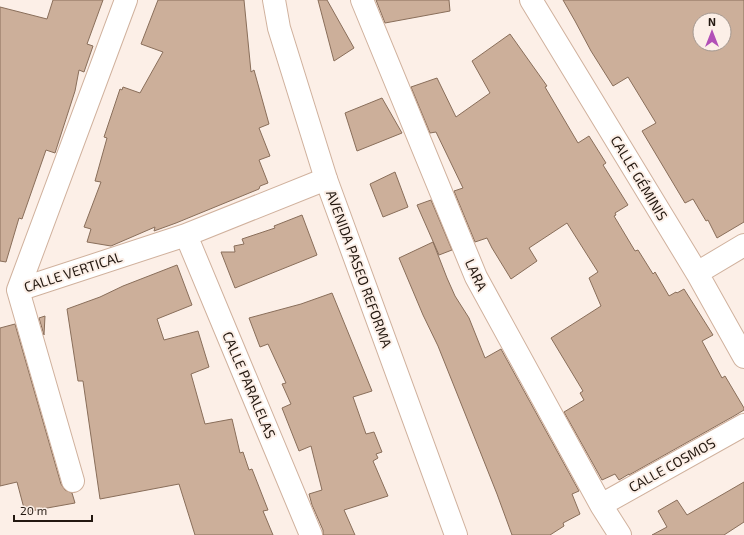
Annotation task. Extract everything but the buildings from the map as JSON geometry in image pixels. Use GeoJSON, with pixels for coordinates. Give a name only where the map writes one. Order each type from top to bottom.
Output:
{"type":"FeatureCollection","features":[{"type":"Feature","properties":{"kind":"street","name":"CALLE VERTICAL"},"geometry":{"type":"LineString","coordinates":[[18,290],[126,0]]}},
{"type":"Feature","properties":{"kind":"street","name":"AVENIDA PASEO REFORMA"},"geometry":{"type":"LineString","coordinates":[[274,0],[279,28],[326,179],[456,535]]}},
{"type":"Feature","properties":{"kind":"street","name":"LARA"},"geometry":{"type":"LineString","coordinates":[[362,0],[476,277],[601,505],[620,535]]}},
{"type":"Feature","properties":{"kind":"street","name":"CALLE GÉMINIS"},"geometry":{"type":"LineString","coordinates":[[531,0],[696,273],[744,357]]}},
{"type":"Feature","properties":{"kind":"street","name":"CALLE VERTICAL"},"geometry":{"type":"LineString","coordinates":[[18,290],[186,235],[326,179]]}},
{"type":"Feature","properties":{"kind":"street","name":"CALLE PARALELAS"},"geometry":{"type":"LineString","coordinates":[[186,235],[311,535]]}},
{"type":"Feature","properties":{"kind":"street"},"geometry":{"type":"LineString","coordinates":[[696,273],[744,245]]}},
{"type":"Feature","properties":{"kind":"street"},"geometry":{"type":"LineString","coordinates":[[18,290],[74,481]]}},
{"type":"Feature","properties":{"kind":"street","name":"CALLE COSMOS"},"geometry":{"type":"LineString","coordinates":[[601,505],[744,424]]}}]}
